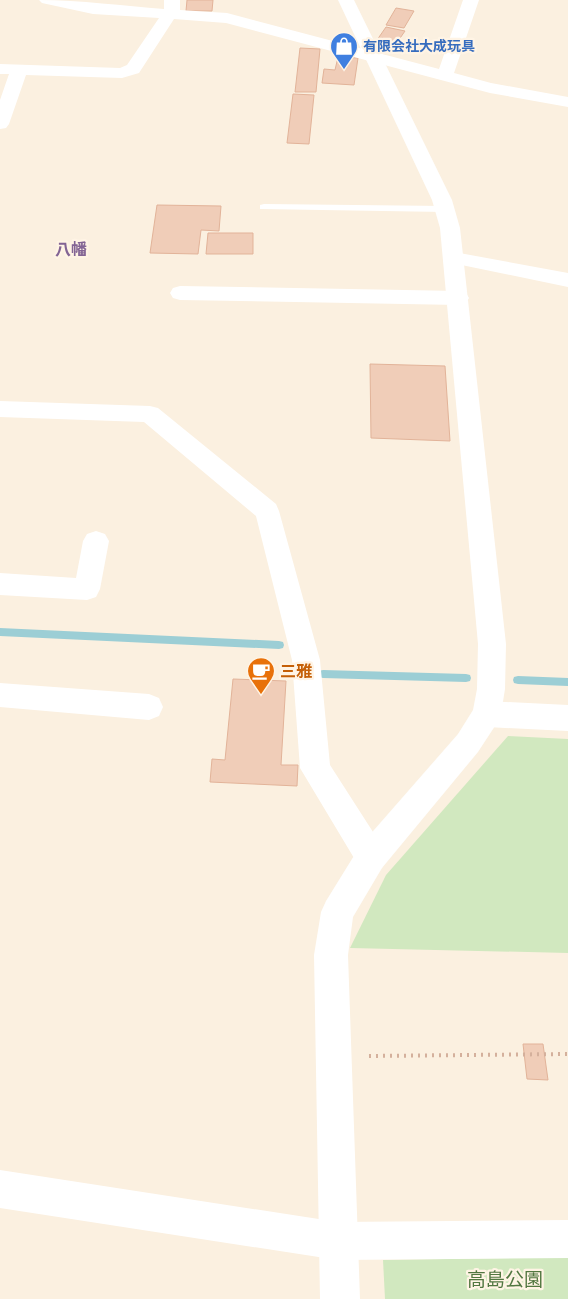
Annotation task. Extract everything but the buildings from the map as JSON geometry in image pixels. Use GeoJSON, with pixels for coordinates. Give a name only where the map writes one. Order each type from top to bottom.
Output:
{"type":"FeatureCollection","features":[{"type":"Feature","properties":{"kind":"street"},"geometry":{"type":"LineString","coordinates":[[47,0],[93,9],[171,7],[227,18],[490,88],[568,102]]}},
{"type":"Feature","properties":{"kind":"street"},"geometry":{"type":"LineString","coordinates":[[340,1299],[331,955],[337,912],[371,857],[468,744],[487,714],[491,689],[492,644],[459,298],[450,228],[445,209],[346,0]]}},
{"type":"Feature","properties":{"kind":"street"},"geometry":{"type":"LineString","coordinates":[[446,76],[471,0]]}},
{"type":"Feature","properties":{"kind":"street"},"geometry":{"type":"LineString","coordinates":[[0,69],[19,71],[122,72],[133,69],[171,7]]}},
{"type":"Feature","properties":{"kind":"street"},"geometry":{"type":"LineString","coordinates":[[0,124],[19,71]]}},
{"type":"Feature","properties":{"kind":"street"},"geometry":{"type":"LineString","coordinates":[[454,258],[568,280]]}},
{"type":"Feature","properties":{"kind":"street"},"geometry":{"type":"LineString","coordinates":[[180,293],[459,298]]}},
{"type":"Feature","properties":{"kind":"street"},"geometry":{"type":"LineString","coordinates":[[0,409],[150,414],[267,511],[306,660],[315,768],[371,857]]}},
{"type":"Feature","properties":{"kind":"street"},"geometry":{"type":"LineString","coordinates":[[0,584],[87,590],[96,541]]}},
{"type":"Feature","properties":{"kind":"street"},"geometry":{"type":"LineString","coordinates":[[0,695],[149,706]]}},
{"type":"Feature","properties":{"kind":"street"},"geometry":{"type":"LineString","coordinates":[[487,714],[568,718]]}},
{"type":"Feature","properties":{"kind":"street"},"geometry":{"type":"LineString","coordinates":[[0,1189],[338,1241],[568,1239]]}},
{"type":"Feature","properties":{"kind":"lane"},"geometry":{"type":"LineString","coordinates":[[264,207],[445,209]]}},
{"type":"Feature","properties":{"kind":"path"},"geometry":{"type":"LineString","coordinates":[[334,1057],[568,1054]]}},
{"type":"Feature","properties":{"kind":"green space"},"geometry":{"type":"Polygon","coordinates":[[[508,736],[568,739],[568,953],[350,948],[386,875],[508,736]]]}},
{"type":"Feature","properties":{"kind":"green space","name":"高島公園"},"geometry":{"type":"Polygon","coordinates":[[[568,1257],[568,1299],[385,1299],[383,1260],[568,1257]]]}},
{"type":"Feature","properties":{"kind":"waterway"},"geometry":{"type":"LineString","coordinates":[[0,632],[279,645]]}},
{"type":"Feature","properties":{"kind":"waterway"},"geometry":{"type":"LineString","coordinates":[[323,674],[466,678]]}},
{"type":"Feature","properties":{"kind":"waterway"},"geometry":{"type":"LineString","coordinates":[[518,680],[568,682]]}},
{"type":"Feature","properties":{"kind":"place","name":"有限会社大成玩具"},"geometry":{"type":"Point","coordinates":[344,70]}},
{"type":"Feature","properties":{"kind":"place","name":"三雅"},"geometry":{"type":"Point","coordinates":[261,695]}},
{"type":"Feature","properties":{"kind":"district","name":"八幡"},"geometry":{"type":"Point","coordinates":[71,249]}}]}
